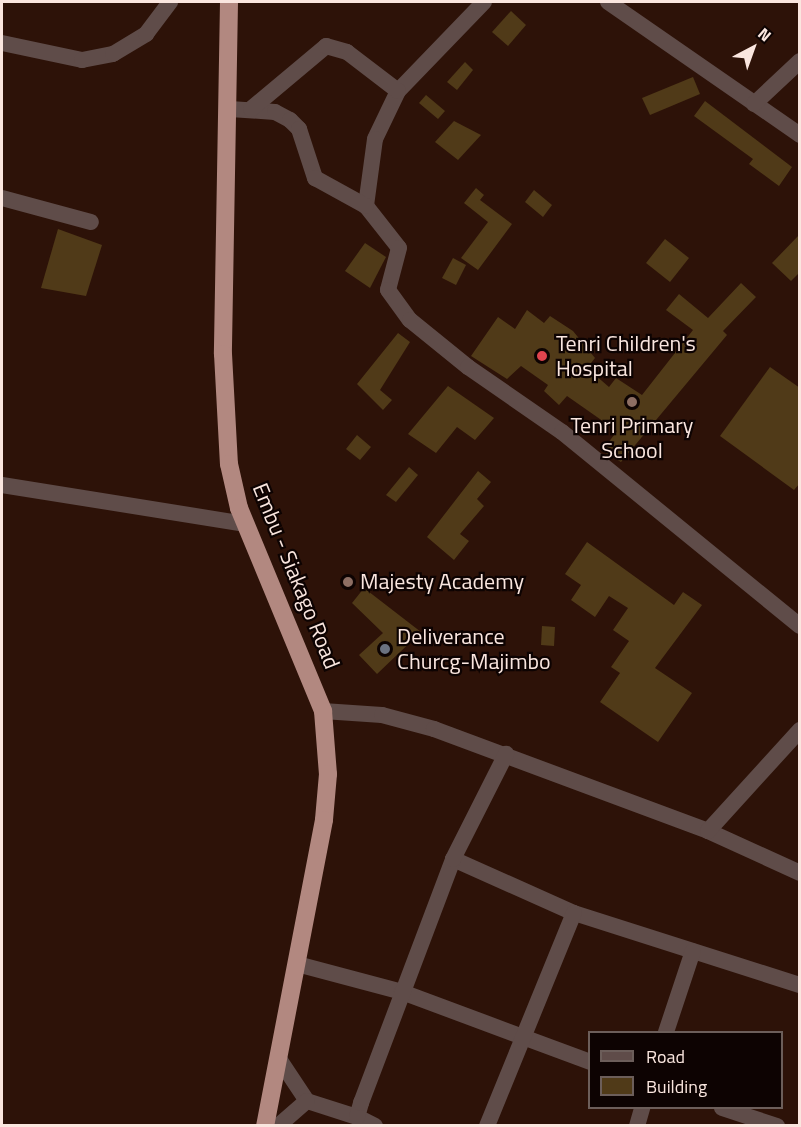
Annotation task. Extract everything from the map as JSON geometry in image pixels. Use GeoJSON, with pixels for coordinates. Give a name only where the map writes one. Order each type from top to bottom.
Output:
{"type":"FeatureCollection","features":[{"type":"Feature","properties":{"kind":"highway","name":"Embu - Siakago Road"},"geometry":{"type":"LineString","coordinates":[[229,2],[230,109],[223,354],[229,464],[246,524],[323,711],[328,774],[324,820],[265,1125]]}},
{"type":"Feature","properties":{"kind":"street"},"geometry":{"type":"LineString","coordinates":[[2,43],[82,60],[113,54],[146,34],[170,2]]}},
{"type":"Feature","properties":{"kind":"street"},"geometry":{"type":"LineString","coordinates":[[366,206],[375,139],[398,91],[484,2]]}},
{"type":"Feature","properties":{"kind":"street"},"geometry":{"type":"LineString","coordinates":[[608,2],[800,135]]}},
{"type":"Feature","properties":{"kind":"street"},"geometry":{"type":"LineString","coordinates":[[251,109],[326,46],[346,52],[398,91]]}},
{"type":"Feature","properties":{"kind":"street"},"geometry":{"type":"LineString","coordinates":[[754,104],[800,61]]}},
{"type":"Feature","properties":{"kind":"street"},"geometry":{"type":"LineString","coordinates":[[230,109],[251,109],[290,120],[299,129],[315,178],[366,206],[399,248],[388,290],[411,320],[562,432],[800,626]]}},
{"type":"Feature","properties":{"kind":"street"},"geometry":{"type":"LineString","coordinates":[[2,198],[91,222]]}},
{"type":"Feature","properties":{"kind":"street"},"geometry":{"type":"LineString","coordinates":[[2,485],[246,524]]}},
{"type":"Feature","properties":{"kind":"street"},"geometry":{"type":"LineString","coordinates":[[323,711],[382,715],[506,754],[708,831],[800,873]]}},
{"type":"Feature","properties":{"kind":"street"},"geometry":{"type":"LineString","coordinates":[[708,831],[800,730]]}},
{"type":"Feature","properties":{"kind":"street"},"geometry":{"type":"LineString","coordinates":[[357,1117],[453,859],[506,754]]}},
{"type":"Feature","properties":{"kind":"street"},"geometry":{"type":"LineString","coordinates":[[453,859],[574,913],[800,986]]}},
{"type":"Feature","properties":{"kind":"street"},"geometry":{"type":"LineString","coordinates":[[487,1125],[526,1039],[574,913]]}},
{"type":"Feature","properties":{"kind":"street"},"geometry":{"type":"LineString","coordinates":[[666,1031],[693,951]]}},
{"type":"Feature","properties":{"kind":"street"},"geometry":{"type":"LineString","coordinates":[[297,964],[402,992],[588,1061]]}},
{"type":"Feature","properties":{"kind":"street"},"geometry":{"type":"LineString","coordinates":[[279,1059],[307,1101],[375,1125]]}},
{"type":"Feature","properties":{"kind":"street"},"geometry":{"type":"LineString","coordinates":[[278,1125],[307,1101]]}},
{"type":"Feature","properties":{"kind":"street"},"geometry":{"type":"LineString","coordinates":[[637,1125],[641,1109]]}},
{"type":"Feature","properties":{"kind":"street"},"geometry":{"type":"LineString","coordinates":[[728,1109],[777,1125]]}},
{"type":"Feature","properties":{"kind":"building"},"geometry":{"type":"Polygon","coordinates":[[[511,11],[526,25],[508,46],[492,32],[511,11]]]}},
{"type":"Feature","properties":{"kind":"building"},"geometry":{"type":"Polygon","coordinates":[[[465,62],[473,70],[457,90],[447,82],[465,62]]]}},
{"type":"Feature","properties":{"kind":"building"},"geometry":{"type":"Polygon","coordinates":[[[693,77],[700,94],[650,115],[642,98],[693,77]]]}},
{"type":"Feature","properties":{"kind":"building"},"geometry":{"type":"Polygon","coordinates":[[[426,95],[445,111],[438,119],[419,103],[426,95]]]}},
{"type":"Feature","properties":{"kind":"building"},"geometry":{"type":"Polygon","coordinates":[[[705,101],[792,167],[779,186],[749,164],[753,159],[694,116],[705,101]]]}},
{"type":"Feature","properties":{"kind":"building"},"geometry":{"type":"Polygon","coordinates":[[[454,121],[481,135],[458,160],[435,142],[454,121]]]}},
{"type":"Feature","properties":{"kind":"building"},"geometry":{"type":"Polygon","coordinates":[[[476,188],[484,195],[480,200],[512,224],[478,270],[461,258],[488,222],[464,203],[476,188]]]}},
{"type":"Feature","properties":{"kind":"building"},"geometry":{"type":"Polygon","coordinates":[[[534,190],[552,205],[543,217],[525,202],[534,190]]]}},
{"type":"Feature","properties":{"kind":"building"},"geometry":{"type":"Polygon","coordinates":[[[58,229],[102,245],[86,296],[41,288],[58,229]]]}},
{"type":"Feature","properties":{"kind":"building"},"geometry":{"type":"Polygon","coordinates":[[[800,234],[800,272],[791,281],[772,263],[800,234]]]}},
{"type":"Feature","properties":{"kind":"building"},"geometry":{"type":"Polygon","coordinates":[[[665,239],[689,258],[670,282],[646,263],[665,239]]]}},
{"type":"Feature","properties":{"kind":"building"},"geometry":{"type":"Polygon","coordinates":[[[365,243],[386,257],[370,288],[345,271],[365,243]]]}},
{"type":"Feature","properties":{"kind":"building"},"geometry":{"type":"Polygon","coordinates":[[[453,258],[466,265],[456,285],[442,278],[453,258]]]}},
{"type":"Feature","properties":{"kind":"building"},"geometry":{"type":"Polygon","coordinates":[[[741,283],[756,297],[723,331],[727,335],[621,462],[602,451],[617,431],[567,396],[559,405],[544,391],[548,385],[521,366],[507,379],[471,356],[498,317],[515,329],[527,310],[544,323],[550,316],[573,331],[595,358],[587,368],[609,387],[616,378],[642,395],[693,330],[666,310],[679,294],[708,318],[741,283]]]}},
{"type":"Feature","properties":{"kind":"building"},"geometry":{"type":"Polygon","coordinates":[[[398,333],[410,342],[380,390],[392,400],[383,410],[357,384],[398,333]]]}},
{"type":"Feature","properties":{"kind":"building"},"geometry":{"type":"Polygon","coordinates":[[[770,367],[800,388],[800,483],[794,490],[720,436],[770,367]]]}},
{"type":"Feature","properties":{"kind":"building"},"geometry":{"type":"Polygon","coordinates":[[[448,386],[494,418],[475,440],[457,427],[436,453],[408,434],[448,386]]]}},
{"type":"Feature","properties":{"kind":"building"},"geometry":{"type":"Polygon","coordinates":[[[357,435],[371,447],[360,460],[346,449],[357,435]]]}},
{"type":"Feature","properties":{"kind":"building"},"geometry":{"type":"Polygon","coordinates":[[[409,467],[418,475],[396,502],[386,495],[409,467]]]}},
{"type":"Feature","properties":{"kind":"building"},"geometry":{"type":"Polygon","coordinates":[[[478,471],[491,482],[477,499],[484,506],[460,534],[469,541],[454,560],[427,537],[478,471]]]}},
{"type":"Feature","properties":{"kind":"building"},"geometry":{"type":"Polygon","coordinates":[[[587,542],[674,605],[683,592],[702,605],[655,668],[692,693],[658,742],[600,702],[620,673],[611,667],[629,641],[613,630],[628,608],[609,596],[595,617],[571,600],[581,585],[565,574],[587,542]]]}},
{"type":"Feature","properties":{"kind":"building"},"geometry":{"type":"Polygon","coordinates":[[[364,588],[421,632],[377,674],[359,655],[383,633],[352,603],[364,588]]]}},
{"type":"Feature","properties":{"kind":"building"},"geometry":{"type":"Polygon","coordinates":[[[542,626],[555,627],[554,646],[541,645],[542,626]]]}},
{"type":"Feature","properties":{"kind":"place","name":"Tenri Children's Hospital"},"geometry":{"type":"Point","coordinates":[542,356]}},
{"type":"Feature","properties":{"kind":"place","name":"Tenri Primary School"},"geometry":{"type":"Point","coordinates":[632,402]}},
{"type":"Feature","properties":{"kind":"place","name":"Majesty Academy"},"geometry":{"type":"Point","coordinates":[348,582]}},
{"type":"Feature","properties":{"kind":"place","name":"Deliverance Churcg-Majimbo"},"geometry":{"type":"Point","coordinates":[385,649]}}]}
